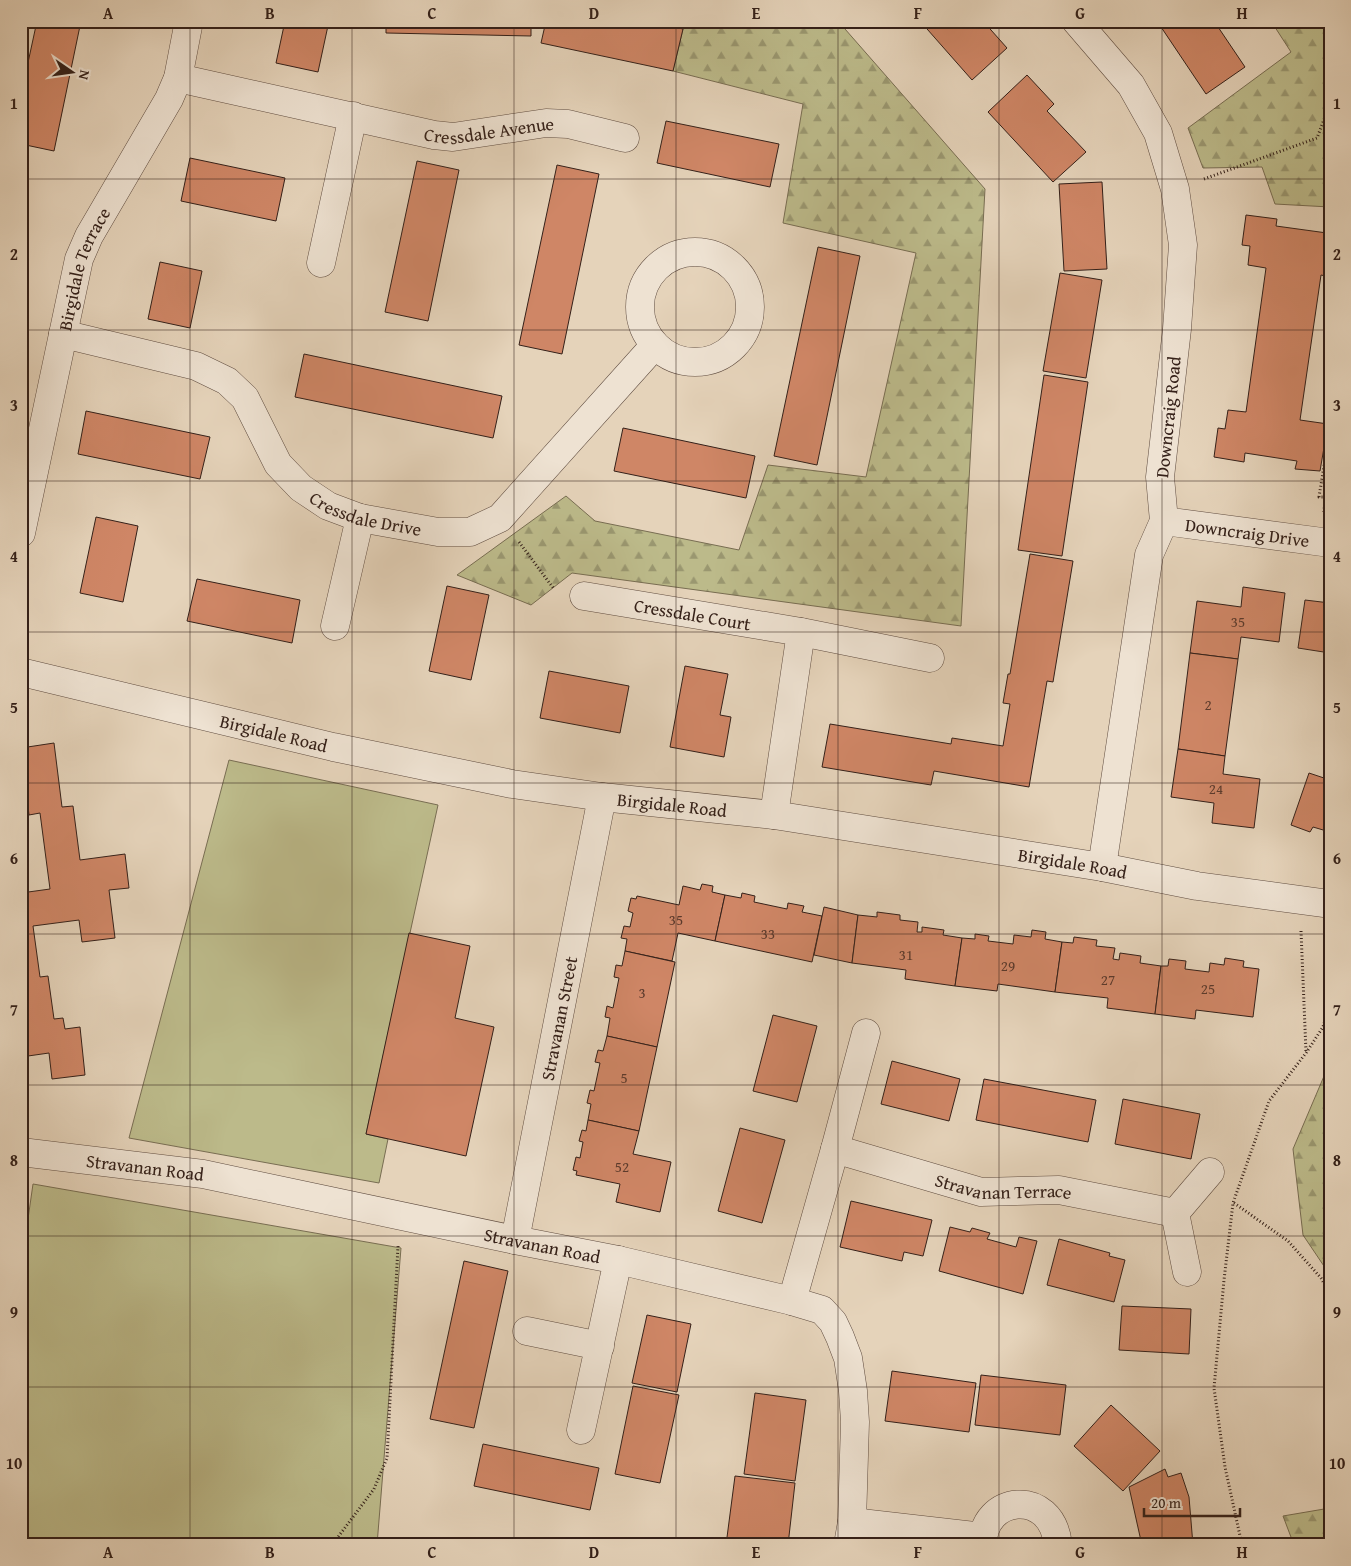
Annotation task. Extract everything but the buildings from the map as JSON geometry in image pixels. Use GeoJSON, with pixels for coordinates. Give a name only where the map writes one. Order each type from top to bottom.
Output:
{"type":"FeatureCollection","features":[{"type":"Feature","properties":{"kind":"street","name":"Birgidale Terrace"},"geometry":{"type":"LineString","coordinates":[[21,533],[79,258],[89,236],[169,99],[178,78],[189,21]]}},
{"type":"Feature","properties":{"kind":"street","name":"Downcraig Road"},"geometry":{"type":"LineString","coordinates":[[1076,21],[1130,84],[1158,133],[1175,189],[1183,245],[1177,328],[1160,477],[1164,521],[1149,555],[1102,867]]}},
{"type":"Feature","properties":{"kind":"street","name":"Cressdale Avenue"},"geometry":{"type":"LineString","coordinates":[[178,78],[434,135],[453,137],[546,123],[568,124],[625,138]]}},
{"type":"Feature","properties":{"kind":"street"},"geometry":{"type":"LineString","coordinates":[[321,263],[352,116]]}},
{"type":"Feature","properties":{"kind":"street"},"geometry":{"type":"LineString","coordinates":[[684,252],[704,252],[721,258],[736,270],[744,282],[750,300],[747,326],[737,343],[710,360],[690,362],[670,356],[655,345],[647,335],[640,317],[640,298],[650,274],[664,260],[684,252]]}},
{"type":"Feature","properties":{"kind":"street","name":"Cressdale Drive"},"geometry":{"type":"LineString","coordinates":[[63,334],[196,366],[228,381],[244,398],[278,464],[301,488],[328,506],[360,518],[438,532],[470,532],[500,518],[655,345]]}},
{"type":"Feature","properties":{"kind":"street"},"geometry":{"type":"LineString","coordinates":[[335,626],[360,518]]}},
{"type":"Feature","properties":{"kind":"street","name":"Downcraig Drive"},"geometry":{"type":"LineString","coordinates":[[1164,521],[1325,543]]}},
{"type":"Feature","properties":{"kind":"street","name":"Cressdale Court"},"geometry":{"type":"LineString","coordinates":[[584,596],[801,632],[930,658]]}},
{"type":"Feature","properties":{"kind":"street"},"geometry":{"type":"LineString","coordinates":[[774,815],[801,632]]}},
{"type":"Feature","properties":{"kind":"street","name":"Birgidale Road"},"geometry":{"type":"LineString","coordinates":[[21,672],[333,746],[512,784],[602,797],[774,815],[1102,867],[1197,886],[1330,904]]}},
{"type":"Feature","properties":{"kind":"street","name":"Stravanan Street"},"geometry":{"type":"LineString","coordinates":[[515,1240],[602,797]]}},
{"type":"Feature","properties":{"kind":"street"},"geometry":{"type":"LineString","coordinates":[[792,1301],[866,1033]]}},
{"type":"Feature","properties":{"kind":"street","name":"Stravanan Terrace"},"geometry":{"type":"LineString","coordinates":[[835,1149],[981,1192],[1059,1190],[1175,1213]]}},
{"type":"Feature","properties":{"kind":"street","name":"Stravanan Road"},"geometry":{"type":"LineString","coordinates":[[22,1155],[203,1174],[618,1260],[792,1301],[822,1310],[833,1322],[848,1358],[855,1422],[850,1533]]}},
{"type":"Feature","properties":{"kind":"street"},"geometry":{"type":"LineString","coordinates":[[1187,1272],[1175,1213],[1210,1172]]}},
{"type":"Feature","properties":{"kind":"street"},"geometry":{"type":"LineString","coordinates":[[581,1430],[618,1260]]}},
{"type":"Feature","properties":{"kind":"street"},"geometry":{"type":"LineString","coordinates":[[527,1331],[600,1346]]}},
{"type":"Feature","properties":{"kind":"street"},"geometry":{"type":"LineString","coordinates":[[850,1533],[983,1541],[987,1525],[994,1514],[1005,1507],[1018,1504],[1031,1505],[1042,1511],[1052,1520],[1058,1545]]}},
{"type":"Feature","properties":{"kind":"path"},"geometry":{"type":"LineString","coordinates":[[1175,189],[1317,138],[1330,104]]}},
{"type":"Feature","properties":{"kind":"path"},"geometry":{"type":"LineString","coordinates":[[1325,543],[1325,497],[1319,497],[1330,429]]}},
{"type":"Feature","properties":{"kind":"path"},"geometry":{"type":"LineString","coordinates":[[500,518],[554,589],[584,596]]}},
{"type":"Feature","properties":{"kind":"path"},"geometry":{"type":"LineString","coordinates":[[1300,901],[1306,1053]]}},
{"type":"Feature","properties":{"kind":"path"},"geometry":{"type":"LineString","coordinates":[[1242,1545],[1225,1467],[1214,1388],[1224,1280],[1234,1203],[1269,1101],[1306,1053],[1323,1027],[1330,1003]]}},
{"type":"Feature","properties":{"kind":"path"},"geometry":{"type":"LineString","coordinates":[[1234,1203],[1288,1241],[1321,1278],[1330,1294]]}},
{"type":"Feature","properties":{"kind":"path"},"geometry":{"type":"LineString","coordinates":[[332,1545],[374,1489],[387,1458],[399,1215]]}},
{"type":"Feature","properties":{"kind":"green space"},"geometry":{"type":"Polygon","coordinates":[[[686,21],[838,21],[985,189],[961,626],[572,573],[531,605],[457,575],[566,496],[595,521],[739,550],[768,465],[866,477],[916,253],[783,223],[803,104],[673,71],[686,21]]]}},
{"type":"Feature","properties":{"kind":"green space"},"geometry":{"type":"Polygon","coordinates":[[[1271,21],[1321,21],[1330,40],[1330,207],[1275,204],[1262,167],[1203,168],[1188,128],[1291,52],[1271,21]]]}},
{"type":"Feature","properties":{"kind":"green space"},"geometry":{"type":"Polygon","coordinates":[[[229,760],[438,805],[366,1134],[388,1139],[379,1183],[129,1138],[229,760]]]}},
{"type":"Feature","properties":{"kind":"green space"},"geometry":{"type":"Polygon","coordinates":[[[1330,1062],[1330,1275],[1303,1235],[1293,1149],[1330,1062]]]}},
{"type":"Feature","properties":{"kind":"green space"},"geometry":{"type":"Polygon","coordinates":[[[33,1184],[401,1248],[377,1545],[21,1545],[21,1268],[33,1184]]]}},
{"type":"Feature","properties":{"kind":"green space"},"geometry":{"type":"Polygon","coordinates":[[[1330,1508],[1330,1545],[1294,1545],[1283,1516],[1330,1508]]]}}]}
